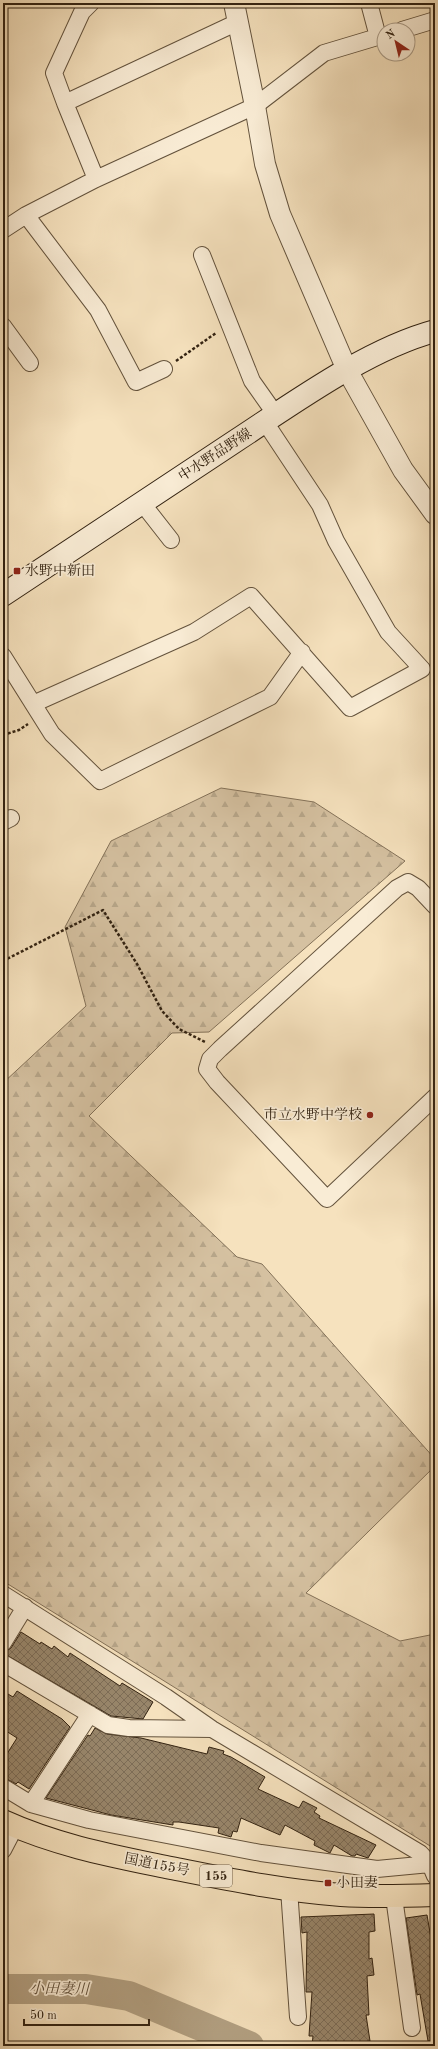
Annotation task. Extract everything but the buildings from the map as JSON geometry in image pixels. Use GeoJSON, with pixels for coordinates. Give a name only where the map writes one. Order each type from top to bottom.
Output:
{"type":"FeatureCollection","features":[{"type":"Feature","properties":{"kind":"highway","name":"国道155号"},"geometry":{"type":"LineString","coordinates":[[9,1824],[71,1846],[122,1858],[289,1889],[341,1895],[394,1896],[434,1884]]}},
{"type":"Feature","properties":{"kind":"main road","name":"中水野品野線"},"geometry":{"type":"LineString","coordinates":[[3,595],[271,418],[347,370],[414,336],[435,331]]}},
{"type":"Feature","properties":{"kind":"street"},"geometry":{"type":"LineString","coordinates":[[91,3],[82,12],[54,72],[96,178]]}},
{"type":"Feature","properties":{"kind":"street"},"geometry":{"type":"LineString","coordinates":[[369,3],[376,22]]}},
{"type":"Feature","properties":{"kind":"street"},"geometry":{"type":"LineString","coordinates":[[65,103],[236,12],[265,164],[280,214],[347,370],[403,470],[435,514]]}},
{"type":"Feature","properties":{"kind":"street"},"geometry":{"type":"LineString","coordinates":[[416,26],[435,20]]}},
{"type":"Feature","properties":{"kind":"street"},"geometry":{"type":"LineString","coordinates":[[3,230],[26,215],[96,178],[255,106],[324,53],[376,37]]}},
{"type":"Feature","properties":{"kind":"street"},"geometry":{"type":"LineString","coordinates":[[26,215],[98,310],[136,382],[164,369]]}},
{"type":"Feature","properties":{"kind":"street"},"geometry":{"type":"LineString","coordinates":[[37,710],[194,632],[251,596],[350,708],[422,669],[388,632],[336,541],[320,505],[252,381],[202,255]]}},
{"type":"Feature","properties":{"kind":"street"},"geometry":{"type":"LineString","coordinates":[[3,326],[30,364]]}},
{"type":"Feature","properties":{"kind":"street"},"geometry":{"type":"LineString","coordinates":[[142,503],[171,540]]}},
{"type":"Feature","properties":{"kind":"street"},"geometry":{"type":"LineString","coordinates":[[3,656],[52,734],[100,781],[270,697],[302,652]]}},
{"type":"Feature","properties":{"kind":"street"},"geometry":{"type":"LineString","coordinates":[[435,906],[418,888],[408,882],[397,888],[220,1049],[210,1059],[207,1069],[217,1082],[326,1200],[435,1098]]}},
{"type":"Feature","properties":{"kind":"street"},"geometry":{"type":"LineString","coordinates":[[3,1594],[166,1697],[212,1729],[420,1853],[434,1884]]}},
{"type":"Feature","properties":{"kind":"street"},"geometry":{"type":"LineString","coordinates":[[3,1643],[25,1607]]}},
{"type":"Feature","properties":{"kind":"street"},"geometry":{"type":"LineString","coordinates":[[3,1663],[108,1725],[129,1728],[212,1729]]}},
{"type":"Feature","properties":{"kind":"street"},"geometry":{"type":"LineString","coordinates":[[32,1804],[90,1714]]}},
{"type":"Feature","properties":{"kind":"street"},"geometry":{"type":"LineString","coordinates":[[3,1787],[32,1804],[90,1820],[261,1853],[377,1869],[434,1884]]}},
{"type":"Feature","properties":{"kind":"street"},"geometry":{"type":"LineString","coordinates":[[3,1850],[9,1824]]}},
{"type":"Feature","properties":{"kind":"street"},"geometry":{"type":"LineString","coordinates":[[289,1889],[298,2016]]}},
{"type":"Feature","properties":{"kind":"street"},"geometry":{"type":"LineString","coordinates":[[394,1896],[412,2028]]}},
{"type":"Feature","properties":{"kind":"path"},"geometry":{"type":"LineString","coordinates":[[164,369],[229,324]]}},
{"type":"Feature","properties":{"kind":"path"},"geometry":{"type":"LineString","coordinates":[[3,735],[19,730],[37,710]]}},
{"type":"Feature","properties":{"kind":"path"},"geometry":{"type":"LineString","coordinates":[[3,961],[102,910],[137,964],[162,1011],[179,1029],[220,1049]]}},
{"type":"Feature","properties":{"kind":"green space"},"geometry":{"type":"Polygon","coordinates":[[[221,788],[314,802],[405,861],[209,1032],[172,1033],[89,1116],[237,1257],[262,1264],[435,1459],[435,1466],[306,1593],[400,1641],[435,1634],[435,1849],[3,1581],[3,1083],[86,1006],[65,927],[111,841],[221,788]]]}},
{"type":"Feature","properties":{"kind":"waterway","name":"小田妻川"},"geometry":{"type":"LineString","coordinates":[[3,1989],[86,1989],[129,1996],[249,2046]]}},
{"type":"Feature","properties":{"kind":"place","name":"水野中新田"},"geometry":{"type":"Point","coordinates":[17,571]}},
{"type":"Feature","properties":{"kind":"place","name":"市立水野中学校"},"geometry":{"type":"Point","coordinates":[370,1115]}},
{"type":"Feature","properties":{"kind":"place","name":"小田妻"},"geometry":{"type":"Point","coordinates":[328,1883]}}]}
